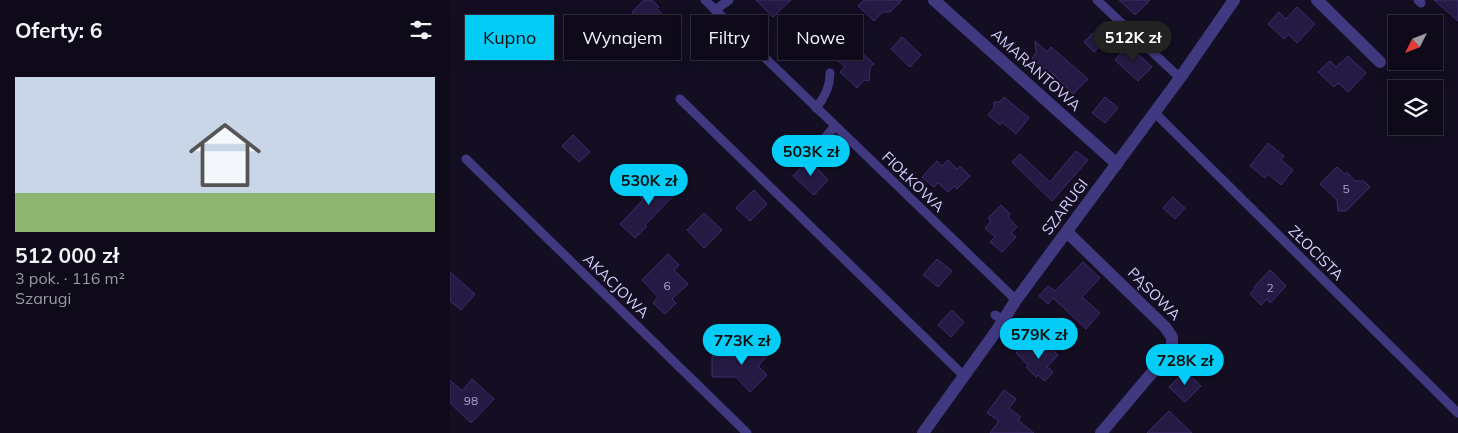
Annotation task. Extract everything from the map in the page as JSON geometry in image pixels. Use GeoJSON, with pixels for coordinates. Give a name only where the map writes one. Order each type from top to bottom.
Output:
{"type":"FeatureCollection","features":[{"type":"Feature","properties":{"kind":"street","name":"AMARANTOWA"},"geometry":{"type":"LineString","coordinates":[[934,0],[1117,164]]}},
{"type":"Feature","properties":{"kind":"street","name":"SZARUGI"},"geometry":{"type":"LineString","coordinates":[[923,433],[966,368],[1180,78],[1234,0]]}},
{"type":"Feature","properties":{"kind":"street"},"geometry":{"type":"LineString","coordinates":[[1317,0],[1380,62]]}},
{"type":"Feature","properties":{"kind":"street","name":"PĄSOWA"},"geometry":{"type":"LineString","coordinates":[[1067,232],[1165,327],[1177,346],[1172,349],[1136,395],[1101,433]]}},
{"type":"Feature","properties":{"kind":"lane","name":"FIOŁKOWA"},"geometry":{"type":"LineString","coordinates":[[705,0],[1016,300]]}},
{"type":"Feature","properties":{"kind":"lane"},"geometry":{"type":"LineString","coordinates":[[715,10],[729,0]]}},
{"type":"Feature","properties":{"kind":"lane"},"geometry":{"type":"LineString","coordinates":[[1097,0],[1180,78]]}},
{"type":"Feature","properties":{"kind":"lane"},"geometry":{"type":"LineString","coordinates":[[816,108],[822,101],[830,84],[830,73]]}},
{"type":"Feature","properties":{"kind":"lane"},"geometry":{"type":"LineString","coordinates":[[680,99],[966,368]]}},
{"type":"Feature","properties":{"kind":"lane","name":"ZŁOCISTA"},"geometry":{"type":"LineString","coordinates":[[1154,113],[1458,413]]}},
{"type":"Feature","properties":{"kind":"lane"},"geometry":{"type":"LineString","coordinates":[[813,152],[835,126]]}},
{"type":"Feature","properties":{"kind":"lane","name":"AKACJOWA"},"geometry":{"type":"LineString","coordinates":[[466,159],[748,433]]}},
{"type":"Feature","properties":{"kind":"building"},"geometry":{"type":"Polygon","coordinates":[[[644,0],[652,0],[659,7],[657,9],[663,15],[635,15],[632,12],[644,0]]]}},
{"type":"Feature","properties":{"kind":"building"},"geometry":{"type":"Polygon","coordinates":[[[756,0],[791,0],[773,17],[756,0]]]}},
{"type":"Feature","properties":{"kind":"building"},"geometry":{"type":"Polygon","coordinates":[[[864,0],[902,0],[890,12],[883,12],[874,21],[858,6],[864,0]]]}},
{"type":"Feature","properties":{"kind":"building"},"geometry":{"type":"Polygon","coordinates":[[[1119,0],[1150,0],[1135,15],[1119,0]]]}},
{"type":"Feature","properties":{"kind":"building"},"geometry":{"type":"Polygon","coordinates":[[[1434,0],[1458,0],[1458,21],[1434,0]]]}},
{"type":"Feature","properties":{"kind":"building"},"geometry":{"type":"Polygon","coordinates":[[[1297,7],[1315,24],[1297,43],[1288,34],[1284,39],[1268,24],[1279,12],[1286,19],[1297,7]]]}},
{"type":"Feature","properties":{"kind":"building"},"geometry":{"type":"Polygon","coordinates":[[[1093,33],[1103,43],[1094,52],[1084,42],[1093,33]]]}},
{"type":"Feature","properties":{"kind":"building"},"geometry":{"type":"Polygon","coordinates":[[[902,37],[921,55],[910,67],[891,49],[902,37]]]}},
{"type":"Feature","properties":{"kind":"building"},"geometry":{"type":"Polygon","coordinates":[[[1035,41],[1047,52],[1051,47],[1088,79],[1073,94],[1050,71],[1049,73],[1032,58],[1036,53],[1035,41]]]}},
{"type":"Feature","properties":{"kind":"building"},"geometry":{"type":"Polygon","coordinates":[[[1128,45],[1152,67],[1138,81],[1115,60],[1128,45]]]}},
{"type":"Feature","properties":{"kind":"building"},"geometry":{"type":"Polygon","coordinates":[[[863,54],[874,64],[870,68],[869,81],[864,80],[857,88],[840,72],[845,67],[837,60],[863,60],[863,54]]]}},
{"type":"Feature","properties":{"kind":"building"},"geometry":{"type":"Polygon","coordinates":[[[1348,56],[1366,73],[1348,92],[1338,83],[1334,87],[1318,72],[1330,61],[1336,67],[1348,56]]]}},
{"type":"Feature","properties":{"kind":"building"},"geometry":{"type":"Polygon","coordinates":[[[1004,97],[1029,118],[1016,134],[1002,122],[1000,125],[988,115],[994,108],[994,102],[1000,102],[1004,97]]]}},
{"type":"Feature","properties":{"kind":"building"},"geometry":{"type":"Polygon","coordinates":[[[1105,97],[1118,108],[1105,123],[1092,113],[1105,97]]]}},
{"type":"Feature","properties":{"kind":"building"},"geometry":{"type":"Polygon","coordinates":[[[573,135],[590,152],[579,162],[562,146],[573,135]]]}},
{"type":"Feature","properties":{"kind":"building"},"geometry":{"type":"Polygon","coordinates":[[[1268,143],[1284,156],[1281,160],[1293,170],[1281,185],[1268,174],[1265,178],[1250,166],[1268,143]]]}},
{"type":"Feature","properties":{"kind":"building"},"geometry":{"type":"Polygon","coordinates":[[[1076,151],[1088,160],[1052,201],[1012,162],[1020,154],[1050,182],[1076,151]]]}},
{"type":"Feature","properties":{"kind":"building"},"geometry":{"type":"Polygon","coordinates":[[[809,159],[828,180],[814,195],[793,176],[809,159]]]}},
{"type":"Feature","properties":{"kind":"building"},"geometry":{"type":"Polygon","coordinates":[[[948,160],[957,169],[960,166],[970,176],[957,189],[954,186],[948,192],[938,183],[934,187],[922,177],[937,161],[942,166],[948,160]]]}},
{"type":"Feature","properties":{"kind":"building"},"geometry":{"type":"Polygon","coordinates":[[[1337,167],[1345,174],[1347,172],[1355,181],[1364,181],[1370,187],[1346,211],[1338,211],[1337,200],[1320,184],[1337,167]]]}},
{"type":"Feature","properties":{"kind":"building"},"geometry":{"type":"Polygon","coordinates":[[[660,175],[677,192],[635,238],[620,224],[643,200],[639,196],[660,175]]]}},
{"type":"Feature","properties":{"kind":"building"},"geometry":{"type":"Polygon","coordinates":[[[754,190],[767,204],[750,221],[736,208],[754,190]]]}},
{"type":"Feature","properties":{"kind":"building"},"geometry":{"type":"Polygon","coordinates":[[[1173,197],[1185,208],[1175,219],[1163,208],[1173,197]]]}},
{"type":"Feature","properties":{"kind":"building"},"geometry":{"type":"Polygon","coordinates":[[[1001,205],[1010,214],[1008,217],[1017,227],[1011,233],[1016,237],[1002,252],[990,242],[995,237],[985,228],[991,221],[988,218],[1001,205]]]}},
{"type":"Feature","properties":{"kind":"building"},"geometry":{"type":"Polygon","coordinates":[[[704,213],[722,230],[704,248],[687,230],[704,213]]]}},
{"type":"Feature","properties":{"kind":"building"},"geometry":{"type":"Polygon","coordinates":[[[668,254],[679,265],[674,270],[688,284],[672,299],[676,303],[665,314],[653,303],[658,297],[642,280],[668,254]]]}},
{"type":"Feature","properties":{"kind":"building"},"geometry":{"type":"Polygon","coordinates":[[[937,259],[952,271],[938,287],[923,275],[937,259]]]}},
{"type":"Feature","properties":{"kind":"building"},"geometry":{"type":"Polygon","coordinates":[[[1083,262],[1100,278],[1082,297],[1100,313],[1086,329],[1053,298],[1048,304],[1039,296],[1048,286],[1055,291],[1083,262]]]}},
{"type":"Feature","properties":{"kind":"building"},"geometry":{"type":"Polygon","coordinates":[[[1270,270],[1286,286],[1270,303],[1267,299],[1261,305],[1250,294],[1270,270]]]}},
{"type":"Feature","properties":{"kind":"building"},"geometry":{"type":"Polygon","coordinates":[[[450,272],[475,294],[461,310],[450,301],[450,272]]]}},
{"type":"Feature","properties":{"kind":"building"},"geometry":{"type":"Polygon","coordinates":[[[952,310],[964,322],[951,337],[938,325],[952,310]]]}},
{"type":"Feature","properties":{"kind":"building"},"geometry":{"type":"Polygon","coordinates":[[[753,341],[768,355],[758,366],[767,375],[750,392],[736,377],[712,377],[712,356],[736,357],[753,341]]]}},
{"type":"Feature","properties":{"kind":"building"},"geometry":{"type":"Polygon","coordinates":[[[1045,342],[1058,355],[1047,367],[1053,372],[1045,381],[1038,375],[1036,377],[1026,367],[1028,365],[1016,353],[1024,345],[1033,354],[1045,342]]]}},
{"type":"Feature","properties":{"kind":"building"},"geometry":{"type":"Polygon","coordinates":[[[1185,371],[1201,386],[1185,402],[1169,387],[1185,371]]]}},
{"type":"Feature","properties":{"kind":"building"},"geometry":{"type":"Polygon","coordinates":[[[472,379],[494,399],[471,423],[450,403],[450,380],[462,391],[472,379]]]}},
{"type":"Feature","properties":{"kind":"building"},"geometry":{"type":"Polygon","coordinates":[[[1004,390],[1016,399],[1009,408],[1021,417],[1018,420],[1034,433],[990,433],[999,421],[987,413],[1004,390]]]}},
{"type":"Feature","properties":{"kind":"building"},"geometry":{"type":"Polygon","coordinates":[[[1169,411],[1192,433],[1147,433],[1169,411]]]}}]}
